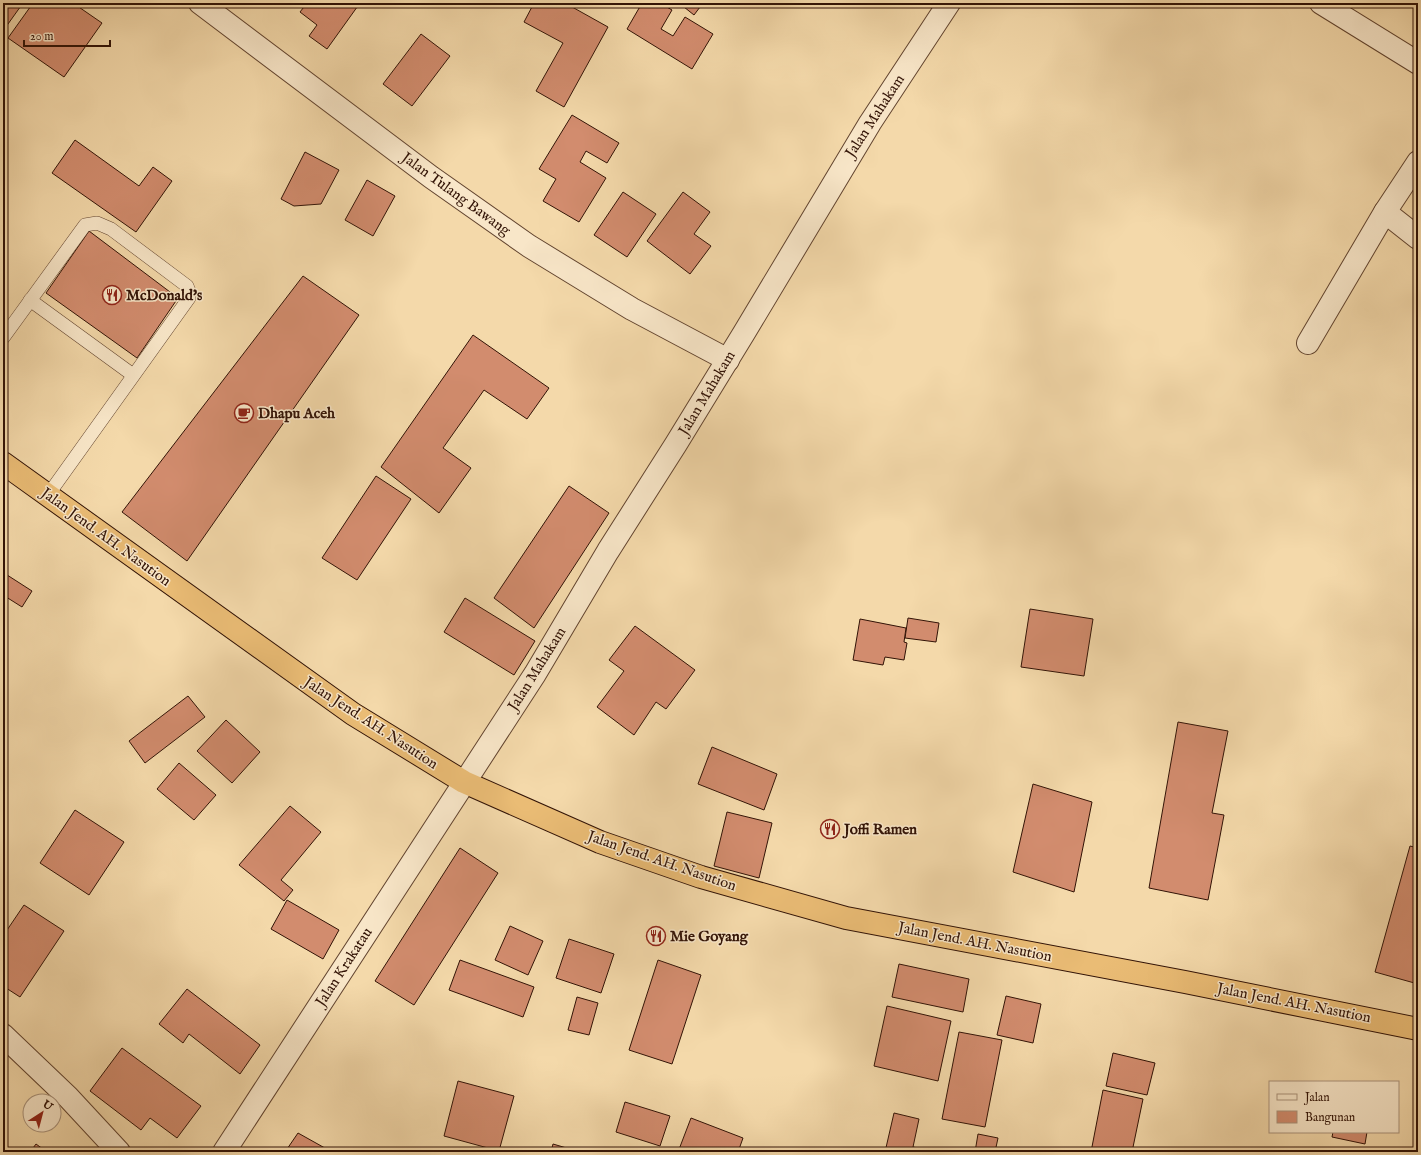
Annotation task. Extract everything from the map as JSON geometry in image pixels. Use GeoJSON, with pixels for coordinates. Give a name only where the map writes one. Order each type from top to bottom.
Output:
{"type":"FeatureCollection","features":[{"type":"Feature","properties":{"kind":"highway","name":"Jalan Jend. AH. Nasution"},"geometry":{"type":"LineString","coordinates":[[3,463],[353,714],[464,782],[600,842],[701,877],[846,918],[1178,980],[1418,1029]]}},
{"type":"Feature","properties":{"kind":"street","name":"Jalan Tulang Bawang"},"geometry":{"type":"LineString","coordinates":[[200,3],[431,177],[529,246],[632,309],[728,360]]}},
{"type":"Feature","properties":{"kind":"street","name":"Jalan Mahakam"},"geometry":{"type":"LineString","coordinates":[[464,782],[535,674],[608,551],[728,360],[870,123],[949,3]]}},
{"type":"Feature","properties":{"kind":"street"},"geometry":{"type":"LineString","coordinates":[[1321,3],[1418,63]]}},
{"type":"Feature","properties":{"kind":"street"},"geometry":{"type":"LineString","coordinates":[[1308,343],[1385,212],[1418,162]]}},
{"type":"Feature","properties":{"kind":"street"},"geometry":{"type":"LineString","coordinates":[[1385,212],[1418,238]]}},
{"type":"Feature","properties":{"kind":"street","name":"Jalan Krakatau"},"geometry":{"type":"LineString","coordinates":[[224,1152],[464,782]]}},
{"type":"Feature","properties":{"kind":"street"},"geometry":{"type":"LineString","coordinates":[[3,1035],[68,1097],[119,1152]]}},
{"type":"Feature","properties":{"kind":"lane"},"geometry":{"type":"LineString","coordinates":[[3,338],[85,225],[97,222],[111,229],[187,286],[189,291],[188,298],[48,495]]}},
{"type":"Feature","properties":{"kind":"lane"},"geometry":{"type":"LineString","coordinates":[[30,300],[133,375]]}},
{"type":"Feature","properties":{"kind":"building"},"geometry":{"type":"Polygon","coordinates":[[[3,3],[23,3],[3,31],[3,3]]]}},
{"type":"Feature","properties":{"kind":"building"},"geometry":{"type":"Polygon","coordinates":[[[33,3],[73,3],[102,23],[64,77],[8,38],[33,3]]]}},
{"type":"Feature","properties":{"kind":"building"},"geometry":{"type":"Polygon","coordinates":[[[307,3],[360,3],[327,49],[309,36],[317,25],[300,12],[307,3]]]}},
{"type":"Feature","properties":{"kind":"building"},"geometry":{"type":"Polygon","coordinates":[[[534,3],[565,3],[608,27],[564,107],[536,91],[563,43],[524,22],[534,3]]]}},
{"type":"Feature","properties":{"kind":"building"},"geometry":{"type":"Polygon","coordinates":[[[642,3],[660,3],[672,10],[661,29],[673,36],[685,17],[713,34],[692,69],[627,29],[642,3]]]}},
{"type":"Feature","properties":{"kind":"building"},"geometry":{"type":"Polygon","coordinates":[[[679,3],[703,3],[694,15],[679,3]]]}},
{"type":"Feature","properties":{"kind":"building"},"geometry":{"type":"Polygon","coordinates":[[[421,34],[450,56],[412,106],[383,84],[421,34]]]}},
{"type":"Feature","properties":{"kind":"building"},"geometry":{"type":"Polygon","coordinates":[[[572,115],[619,143],[607,163],[586,151],[580,162],[606,178],[579,222],[543,201],[556,179],[539,169],[572,115]]]}},
{"type":"Feature","properties":{"kind":"building"},"geometry":{"type":"Polygon","coordinates":[[[75,140],[139,186],[153,167],[172,181],[136,232],[52,173],[75,140]]]}},
{"type":"Feature","properties":{"kind":"building"},"geometry":{"type":"Polygon","coordinates":[[[305,152],[339,170],[321,204],[294,206],[281,199],[305,152]]]}},
{"type":"Feature","properties":{"kind":"building"},"geometry":{"type":"Polygon","coordinates":[[[367,180],[395,196],[373,236],[345,220],[367,180]]]}},
{"type":"Feature","properties":{"kind":"building"},"geometry":{"type":"Polygon","coordinates":[[[623,192],[656,214],[627,257],[594,235],[623,192]]]}},
{"type":"Feature","properties":{"kind":"building"},"geometry":{"type":"Polygon","coordinates":[[[683,192],[710,212],[694,234],[711,246],[690,274],[647,241],[683,192]]]}},
{"type":"Feature","properties":{"kind":"building","name":"McDonald's"},"geometry":{"type":"Polygon","coordinates":[[[89,231],[178,298],[137,358],[46,293],[89,231]]]}},
{"type":"Feature","properties":{"kind":"building","name":"Dhapu Aceh"},"geometry":{"type":"Polygon","coordinates":[[[303,276],[359,315],[187,561],[122,512],[303,276]]]}},
{"type":"Feature","properties":{"kind":"building"},"geometry":{"type":"Polygon","coordinates":[[[473,335],[549,388],[527,419],[484,390],[443,448],[471,468],[439,513],[381,467],[473,335]]]}},
{"type":"Feature","properties":{"kind":"building"},"geometry":{"type":"Polygon","coordinates":[[[376,476],[411,499],[357,580],[322,558],[376,476]]]}},
{"type":"Feature","properties":{"kind":"building"},"geometry":{"type":"Polygon","coordinates":[[[569,486],[609,513],[534,628],[494,598],[569,486]]]}},
{"type":"Feature","properties":{"kind":"building"},"geometry":{"type":"Polygon","coordinates":[[[4,573],[32,591],[22,607],[3,595],[4,573]]]}},
{"type":"Feature","properties":{"kind":"building"},"geometry":{"type":"Polygon","coordinates":[[[465,598],[535,641],[514,675],[444,632],[465,598]]]}},
{"type":"Feature","properties":{"kind":"building"},"geometry":{"type":"Polygon","coordinates":[[[1030,609],[1093,619],[1084,676],[1021,667],[1030,609]]]}},
{"type":"Feature","properties":{"kind":"building"},"geometry":{"type":"Polygon","coordinates":[[[908,618],[939,623],[936,642],[905,638],[908,618]]]}},
{"type":"Feature","properties":{"kind":"building"},"geometry":{"type":"Polygon","coordinates":[[[860,619],[906,628],[904,642],[907,643],[904,660],[885,657],[883,665],[853,660],[860,619]]]}},
{"type":"Feature","properties":{"kind":"building"},"geometry":{"type":"Polygon","coordinates":[[[635,626],[695,670],[666,709],[656,702],[634,735],[597,707],[624,671],[609,660],[635,626]]]}},
{"type":"Feature","properties":{"kind":"building"},"geometry":{"type":"Polygon","coordinates":[[[188,696],[205,717],[145,763],[129,741],[188,696]]]}},
{"type":"Feature","properties":{"kind":"building"},"geometry":{"type":"Polygon","coordinates":[[[226,720],[260,752],[232,783],[197,751],[226,720]]]}},
{"type":"Feature","properties":{"kind":"building"},"geometry":{"type":"Polygon","coordinates":[[[1178,722],[1228,731],[1212,813],[1224,815],[1208,900],[1149,888],[1178,722]]]}},
{"type":"Feature","properties":{"kind":"building"},"geometry":{"type":"Polygon","coordinates":[[[712,747],[777,774],[764,810],[698,784],[712,747]]]}},
{"type":"Feature","properties":{"kind":"building"},"geometry":{"type":"Polygon","coordinates":[[[179,763],[216,795],[194,820],[157,789],[179,763]]]}},
{"type":"Feature","properties":{"kind":"building"},"geometry":{"type":"Polygon","coordinates":[[[1033,784],[1092,802],[1074,892],[1013,872],[1033,784]]]}},
{"type":"Feature","properties":{"kind":"building"},"geometry":{"type":"Polygon","coordinates":[[[290,806],[321,832],[281,880],[293,890],[284,901],[239,865],[290,806]]]}},
{"type":"Feature","properties":{"kind":"building"},"geometry":{"type":"Polygon","coordinates":[[[75,810],[124,842],[89,895],[40,863],[75,810]]]}},
{"type":"Feature","properties":{"kind":"building"},"geometry":{"type":"Polygon","coordinates":[[[727,812],[772,823],[759,878],[714,866],[727,812]]]}},
{"type":"Feature","properties":{"kind":"building"},"geometry":{"type":"Polygon","coordinates":[[[1410,846],[1418,848],[1418,984],[1375,972],[1410,846]]]}},
{"type":"Feature","properties":{"kind":"building"},"geometry":{"type":"Polygon","coordinates":[[[460,848],[498,873],[414,1005],[375,981],[460,848]]]}},
{"type":"Feature","properties":{"kind":"building"},"geometry":{"type":"Polygon","coordinates":[[[287,900],[339,930],[323,959],[271,929],[287,900]]]}},
{"type":"Feature","properties":{"kind":"building"},"geometry":{"type":"Polygon","coordinates":[[[24,905],[64,931],[20,997],[3,986],[3,936],[24,905]]]}},
{"type":"Feature","properties":{"kind":"building"},"geometry":{"type":"Polygon","coordinates":[[[510,926],[543,941],[528,975],[495,960],[510,926]]]}},
{"type":"Feature","properties":{"kind":"building"},"geometry":{"type":"Polygon","coordinates":[[[569,939],[614,954],[601,993],[556,978],[569,939]]]}},
{"type":"Feature","properties":{"kind":"building"},"geometry":{"type":"Polygon","coordinates":[[[460,960],[534,987],[523,1017],[449,990],[460,960]]]}},
{"type":"Feature","properties":{"kind":"building"},"geometry":{"type":"Polygon","coordinates":[[[658,960],[701,975],[672,1064],[629,1050],[658,960]]]}},
{"type":"Feature","properties":{"kind":"building"},"geometry":{"type":"Polygon","coordinates":[[[899,964],[969,979],[963,1012],[892,997],[899,964]]]}},
{"type":"Feature","properties":{"kind":"building"},"geometry":{"type":"Polygon","coordinates":[[[187,989],[260,1045],[240,1074],[189,1034],[183,1043],[159,1024],[187,989]]]}},
{"type":"Feature","properties":{"kind":"building"},"geometry":{"type":"Polygon","coordinates":[[[1006,996],[1041,1004],[1033,1043],[997,1035],[1006,996]]]}},
{"type":"Feature","properties":{"kind":"building"},"geometry":{"type":"Polygon","coordinates":[[[577,997],[598,1003],[589,1035],[568,1030],[577,997]]]}},
{"type":"Feature","properties":{"kind":"building"},"geometry":{"type":"Polygon","coordinates":[[[887,1006],[951,1021],[938,1081],[874,1066],[887,1006]]]}},
{"type":"Feature","properties":{"kind":"building"},"geometry":{"type":"Polygon","coordinates":[[[959,1032],[1002,1040],[985,1127],[942,1119],[959,1032]]]}},
{"type":"Feature","properties":{"kind":"building"},"geometry":{"type":"Polygon","coordinates":[[[122,1048],[201,1106],[177,1138],[150,1118],[141,1130],[90,1091],[122,1048]]]}},
{"type":"Feature","properties":{"kind":"building"},"geometry":{"type":"Polygon","coordinates":[[[1113,1053],[1155,1063],[1147,1095],[1106,1086],[1113,1053]]]}},
{"type":"Feature","properties":{"kind":"building"},"geometry":{"type":"Polygon","coordinates":[[[458,1081],[514,1096],[499,1151],[444,1136],[458,1081]]]}},
{"type":"Feature","properties":{"kind":"building"},"geometry":{"type":"Polygon","coordinates":[[[1103,1090],[1143,1099],[1132,1152],[1091,1152],[1103,1090]]]}},
{"type":"Feature","properties":{"kind":"building"},"geometry":{"type":"Polygon","coordinates":[[[625,1102],[670,1116],[660,1146],[616,1132],[625,1102]]]}},
{"type":"Feature","properties":{"kind":"building"},"geometry":{"type":"Polygon","coordinates":[[[894,1113],[919,1119],[913,1147],[940,1152],[885,1152],[894,1113]]]}},
{"type":"Feature","properties":{"kind":"building"},"geometry":{"type":"Polygon","coordinates":[[[691,1118],[743,1138],[738,1152],[678,1152],[691,1118]]]}},
{"type":"Feature","properties":{"kind":"building"},"geometry":{"type":"Polygon","coordinates":[[[298,1133],[332,1152],[285,1152],[298,1133]]]}},
{"type":"Feature","properties":{"kind":"building"},"geometry":{"type":"Polygon","coordinates":[[[1333,1133],[1367,1133],[1365,1144],[1332,1137],[1333,1133]]]}},
{"type":"Feature","properties":{"kind":"building"},"geometry":{"type":"Polygon","coordinates":[[[978,1134],[998,1138],[995,1152],[975,1152],[978,1134]]]}},
{"type":"Feature","properties":{"kind":"building"},"geometry":{"type":"Polygon","coordinates":[[[36,1144],[47,1152],[30,1152],[36,1144]]]}},
{"type":"Feature","properties":{"kind":"building"},"geometry":{"type":"Polygon","coordinates":[[[553,1144],[580,1152],[551,1152],[553,1144]]]}},
{"type":"Feature","properties":{"kind":"place","name":"McDonald's"},"geometry":{"type":"Point","coordinates":[112,295]}},
{"type":"Feature","properties":{"kind":"place","name":"Dhapu Aceh"},"geometry":{"type":"Point","coordinates":[244,413]}},
{"type":"Feature","properties":{"kind":"place","name":"Joffi Ramen"},"geometry":{"type":"Point","coordinates":[830,829]}},
{"type":"Feature","properties":{"kind":"place","name":"Mie Goyang"},"geometry":{"type":"Point","coordinates":[656,936]}}]}
